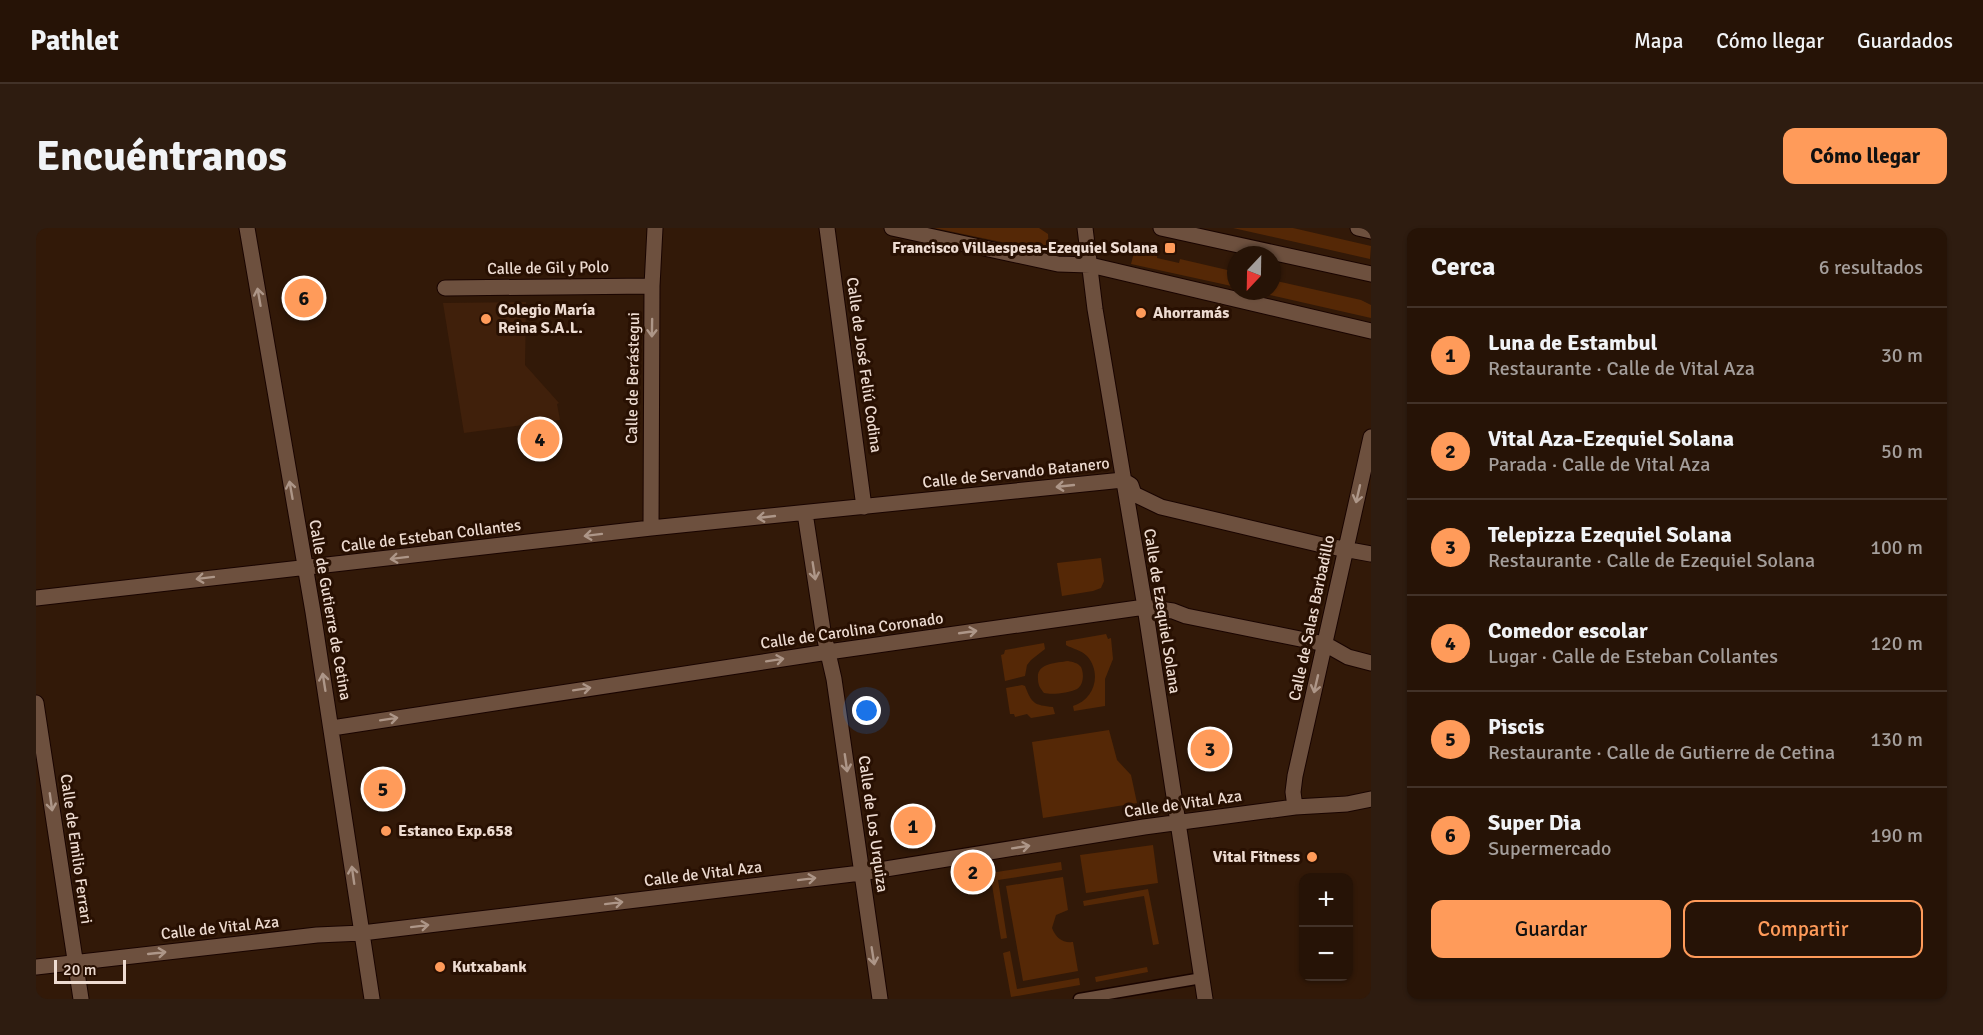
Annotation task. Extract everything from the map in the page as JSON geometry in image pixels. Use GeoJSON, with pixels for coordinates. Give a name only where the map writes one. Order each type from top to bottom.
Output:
{"type":"FeatureCollection","features":[{"type":"Feature","properties":{"kind":"street","name":"Calle de Gutierre de Cetina"},"geometry":{"type":"LineString","coordinates":[[247,228],[332,728],[372,999]]}},
{"type":"Feature","properties":{"kind":"street","name":"Calle de Berástegui"},"geometry":{"type":"LineString","coordinates":[[651,528],[652,286],[655,228]]}},
{"type":"Feature","properties":{"kind":"street","name":"Calle de José Feliú Codina"},"geometry":{"type":"LineString","coordinates":[[827,228],[864,507]]}},
{"type":"Feature","properties":{"kind":"street"},"geometry":{"type":"LineString","coordinates":[[892,228],[1058,264],[1089,265],[1371,331]]}},
{"type":"Feature","properties":{"kind":"street","name":"Calle de Ezequiel Solana"},"geometry":{"type":"LineString","coordinates":[[1085,228],[1095,309],[1179,822],[1205,999]]}},
{"type":"Feature","properties":{"kind":"street"},"geometry":{"type":"LineString","coordinates":[[1161,228],[1371,274]]}},
{"type":"Feature","properties":{"kind":"street"},"geometry":{"type":"LineString","coordinates":[[1358,228],[1371,231]]}},
{"type":"Feature","properties":{"kind":"street","name":"Calle de Gil y Polo"},"geometry":{"type":"LineString","coordinates":[[445,288],[652,286]]}},
{"type":"Feature","properties":{"kind":"street","name":"Calle de Salas Barbadillo"},"geometry":{"type":"LineString","coordinates":[[1295,807],[1293,792],[1295,776],[1371,437]]}},
{"type":"Feature","properties":{"kind":"street","name":"Calle de Servando Batanero"},"geometry":{"type":"LineString","coordinates":[[651,528],[1123,480],[1131,485],[1134,494],[1161,507],[1371,554]]}},
{"type":"Feature","properties":{"kind":"street","name":"Calle de Los Urquiza"},"geometry":{"type":"LineString","coordinates":[[805,513],[880,999]]}},
{"type":"Feature","properties":{"kind":"street","name":"Calle de Esteban Collantes"},"geometry":{"type":"LineString","coordinates":[[36,598],[651,528]]}},
{"type":"Feature","properties":{"kind":"street","name":"Calle de Carolina Coronado"},"geometry":{"type":"LineString","coordinates":[[332,728],[828,652],[1144,607],[1173,611],[1186,616],[1325,644],[1348,657],[1371,663]]}},
{"type":"Feature","properties":{"kind":"street","name":"Calle de Emilio Ferrari"},"geometry":{"type":"LineString","coordinates":[[36,703],[81,999]]}},
{"type":"Feature","properties":{"kind":"street","name":"Calle de Vital Aza"},"geometry":{"type":"LineString","coordinates":[[36,967],[317,935],[362,933],[861,873],[1179,822],[1295,807],[1347,804],[1371,799]]}},
{"type":"Feature","properties":{"kind":"lane"},"geometry":{"type":"LineString","coordinates":[[1079,999],[1202,978]]}},
{"type":"Feature","properties":{"kind":"shaded area"},"geometry":{"type":"Polygon","coordinates":[[[934,228],[1039,228],[1048,234],[1049,252],[934,228]]]}},
{"type":"Feature","properties":{"kind":"shaded area"},"geometry":{"type":"Polygon","coordinates":[[[1233,228],[1293,228],[1371,246],[1370,259],[1233,228]]]}},
{"type":"Feature","properties":{"kind":"shaded area"},"geometry":{"type":"Polygon","coordinates":[[[1135,249],[1157,254],[1157,258],[1179,263],[1180,259],[1227,270],[1227,285],[1131,264],[1135,249]]]}},
{"type":"Feature","properties":{"kind":"shaded area"},"geometry":{"type":"Polygon","coordinates":[[[1281,282],[1361,300],[1371,305],[1371,318],[1281,298],[1281,282]]]}},
{"type":"Feature","properties":{"kind":"shaded area"},"geometry":{"type":"Polygon","coordinates":[[[526,302],[525,365],[559,403],[557,404],[560,420],[464,433],[443,303],[526,302]]]}},
{"type":"Feature","properties":{"kind":"shaded area"},"geometry":{"type":"Polygon","coordinates":[[[1101,558],[1104,581],[1101,588],[1062,596],[1057,563],[1101,558]]]}},
{"type":"Feature","properties":{"kind":"shaded area"},"geometry":{"type":"Polygon","coordinates":[[[1106,634],[1108,639],[1111,638],[1113,659],[1105,679],[1105,706],[1074,711],[1073,706],[1081,703],[1091,692],[1095,677],[1092,663],[1087,656],[1066,645],[1066,641],[1106,634]]]}},
{"type":"Feature","properties":{"kind":"shaded area"},"geometry":{"type":"Polygon","coordinates":[[[1044,643],[1045,649],[1027,665],[1025,676],[1005,681],[1001,655],[1005,650],[1044,643]]]}},
{"type":"Feature","properties":{"kind":"shaded area"},"geometry":{"type":"Polygon","coordinates":[[[1068,661],[1081,667],[1083,679],[1081,685],[1065,693],[1044,693],[1038,683],[1040,670],[1053,663],[1068,661]]]}},
{"type":"Feature","properties":{"kind":"shaded area"},"geometry":{"type":"Polygon","coordinates":[[[1022,685],[1035,702],[1053,707],[1055,714],[1031,718],[1027,714],[1015,717],[1014,714],[1010,714],[1006,688],[1022,685]]]}},
{"type":"Feature","properties":{"kind":"shaded area"},"geometry":{"type":"Polygon","coordinates":[[[1109,730],[1117,760],[1131,775],[1137,803],[1043,818],[1032,742],[1109,730]]]}},
{"type":"Feature","properties":{"kind":"shaded area"},"geometry":{"type":"Polygon","coordinates":[[[1153,845],[1158,883],[1086,893],[1080,855],[1153,845]]]}},
{"type":"Feature","properties":{"kind":"shaded area"},"geometry":{"type":"Polygon","coordinates":[[[1061,862],[1062,870],[998,880],[1007,938],[1001,939],[990,873],[1061,862]]]}},
{"type":"Feature","properties":{"kind":"shaded area"},"geometry":{"type":"Polygon","coordinates":[[[1063,877],[1068,910],[1056,915],[1052,928],[1060,939],[1073,942],[1078,971],[1023,981],[1006,886],[1063,877]]]}},
{"type":"Feature","properties":{"kind":"shaded area"},"geometry":{"type":"Polygon","coordinates":[[[1148,889],[1159,944],[1153,945],[1144,896],[1084,906],[1083,901],[1148,889]]]}},
{"type":"Feature","properties":{"kind":"shaded area"},"geometry":{"type":"Polygon","coordinates":[[[1010,951],[1017,989],[1079,978],[1080,985],[1011,997],[1003,953],[1010,951]]]}},
{"type":"Feature","properties":{"kind":"shaded area"},"geometry":{"type":"Polygon","coordinates":[[[1147,967],[1148,972],[1096,982],[1095,977],[1147,967]]]}},
{"type":"Feature","properties":{"kind":"place","name":"Francisco Villaespesa-Ezequiel Solana"},"geometry":{"type":"Point","coordinates":[1170,248]}},
{"type":"Feature","properties":{"kind":"place","name":"Super Dia"},"geometry":{"type":"Point","coordinates":[304,298]}},
{"type":"Feature","properties":{"kind":"place","name":"Ahorramás"},"geometry":{"type":"Point","coordinates":[1141,313]}},
{"type":"Feature","properties":{"kind":"place","name":"Colegio María Reina S.A.L."},"geometry":{"type":"Point","coordinates":[486,319]}},
{"type":"Feature","properties":{"kind":"place","name":"Comedor escolar"},"geometry":{"type":"Point","coordinates":[540,439]}},
{"type":"Feature","properties":{"kind":"place","name":"Telepizza Ezequiel Solana"},"geometry":{"type":"Point","coordinates":[1210,749]}},
{"type":"Feature","properties":{"kind":"place","name":"Piscis"},"geometry":{"type":"Point","coordinates":[383,789]}},
{"type":"Feature","properties":{"kind":"place","name":"Luna de Estambul"},"geometry":{"type":"Point","coordinates":[913,826]}},
{"type":"Feature","properties":{"kind":"place","name":"Estanco Exp.658"},"geometry":{"type":"Point","coordinates":[386,831]}},
{"type":"Feature","properties":{"kind":"place","name":"Vital Fitness"},"geometry":{"type":"Point","coordinates":[1312,857]}},
{"type":"Feature","properties":{"kind":"place","name":"Vital Aza-Ezequiel Solana"},"geometry":{"type":"Point","coordinates":[973,872]}},
{"type":"Feature","properties":{"kind":"place","name":"Kutxabank"},"geometry":{"type":"Point","coordinates":[440,967]}}]}
